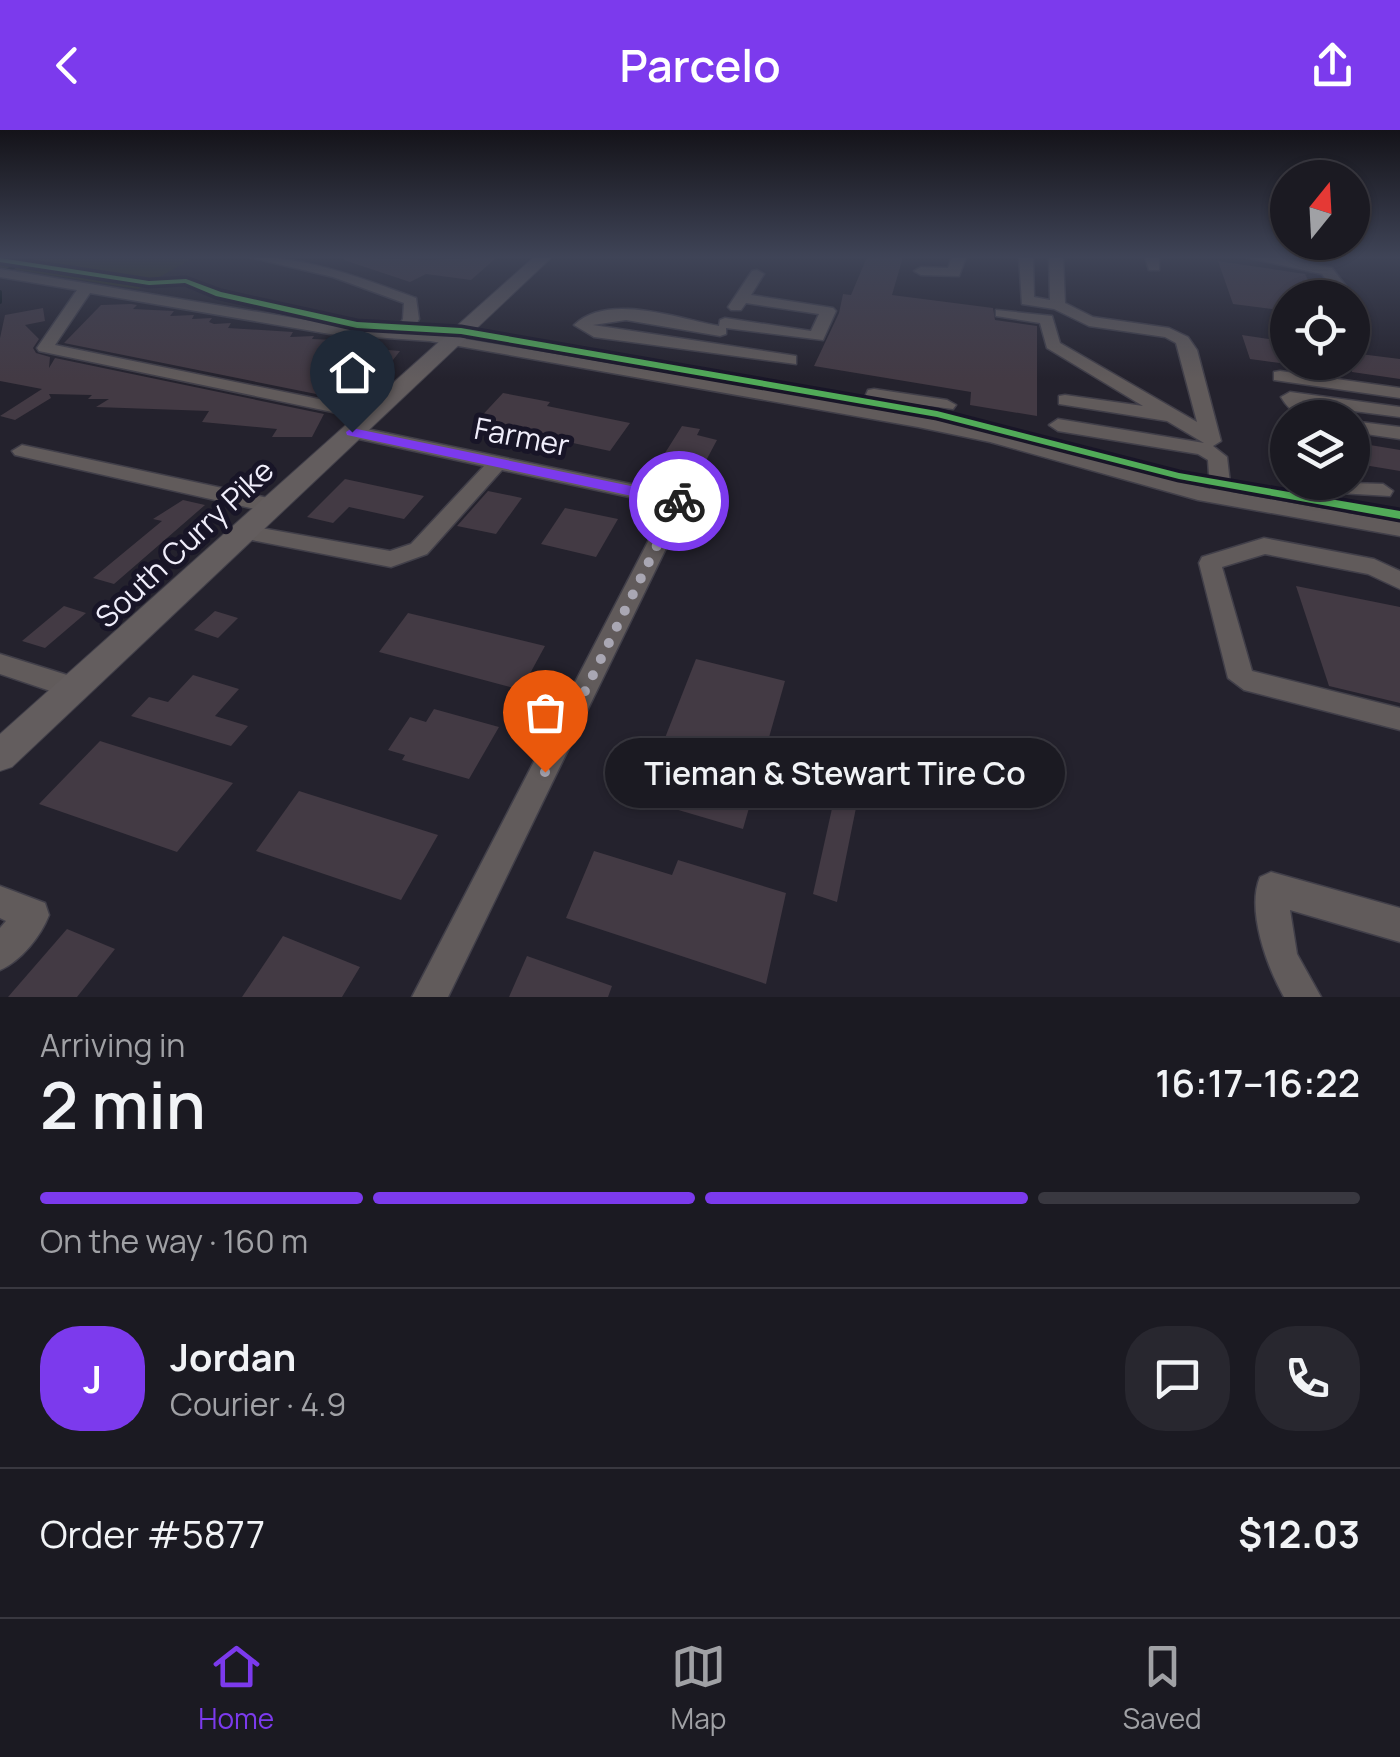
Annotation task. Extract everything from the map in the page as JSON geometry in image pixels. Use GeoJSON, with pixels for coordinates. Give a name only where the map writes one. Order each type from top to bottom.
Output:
{"type":"FeatureCollection","features":[{"type":"Feature","properties":{"kind":"main road","name":"South Curry Pike"},"geometry":{"type":"LineString","coordinates":[[0,756],[500,297]]}},
{"type":"Feature","properties":{"kind":"street","name":"Farmer"},"geometry":{"type":"LineString","coordinates":[[79,297],[44,348],[361,424],[498,462],[680,501],[430,997]]}},
{"type":"Feature","properties":{"kind":"street"},"geometry":{"type":"LineString","coordinates":[[142,297],[330,329],[452,340],[868,412],[993,436],[1222,497],[1400,529]]}},
{"type":"Feature","properties":{"kind":"street"},"geometry":{"type":"LineString","coordinates":[[401,297],[411,301],[410,318],[403,333]]}},
{"type":"Feature","properties":{"kind":"street"},"geometry":{"type":"LineString","coordinates":[[790,360],[594,332],[582,325],[589,317],[612,313],[797,297]]}},
{"type":"Feature","properties":{"kind":"street"},"geometry":{"type":"LineString","coordinates":[[1027,297],[1027,301],[1058,305],[1089,321],[1148,329],[1182,340],[1189,350],[1217,457],[1222,497]]}},
{"type":"Feature","properties":{"kind":"street"},"geometry":{"type":"LineString","coordinates":[[1058,297],[1058,305]]}},
{"type":"Feature","properties":{"kind":"street"},"geometry":{"type":"LineString","coordinates":[[688,381],[738,304]]}},
{"type":"Feature","properties":{"kind":"street"},"geometry":{"type":"LineString","coordinates":[[738,304],[828,311],[817,337],[738,304]]}},
{"type":"Feature","properties":{"kind":"street"},"geometry":{"type":"LineString","coordinates":[[1001,312],[1047,319],[1053,345],[1210,436]]}},
{"type":"Feature","properties":{"kind":"street"},"geometry":{"type":"LineString","coordinates":[[1308,380],[1400,393]]}},
{"type":"Feature","properties":{"kind":"street"},"geometry":{"type":"LineString","coordinates":[[868,412],[874,394],[948,405]]}},
{"type":"Feature","properties":{"kind":"street"},"geometry":{"type":"LineString","coordinates":[[1292,400],[1290,397],[1312,400]]}},
{"type":"Feature","properties":{"kind":"street"},"geometry":{"type":"LineString","coordinates":[[1065,400],[1172,416]]}},
{"type":"Feature","properties":{"kind":"street"},"geometry":{"type":"LineString","coordinates":[[1370,408],[1400,412]]}},
{"type":"Feature","properties":{"kind":"street"},"geometry":{"type":"LineString","coordinates":[[1058,425],[1194,446],[1217,457]]}},
{"type":"Feature","properties":{"kind":"street"},"geometry":{"type":"LineString","coordinates":[[1370,429],[1400,433]]}},
{"type":"Feature","properties":{"kind":"street"},"geometry":{"type":"LineString","coordinates":[[22,451],[273,506]]}},
{"type":"Feature","properties":{"kind":"street"},"geometry":{"type":"LineString","coordinates":[[244,532],[391,559],[402,557],[419,549],[498,462]]}},
{"type":"Feature","properties":{"kind":"street"},"geometry":{"type":"LineString","coordinates":[[1339,518],[1325,485],[1383,492]]}},
{"type":"Feature","properties":{"kind":"street"},"geometry":{"type":"LineString","coordinates":[[1400,581],[1374,568],[1264,546],[1210,563],[1237,670],[1244,680],[1400,719]]}},
{"type":"Feature","properties":{"kind":"street"},"geometry":{"type":"LineString","coordinates":[[0,664],[74,688]]}},
{"type":"Feature","properties":{"kind":"street"},"geometry":{"type":"LineString","coordinates":[[1302,997],[1281,959],[1271,888],[1400,925]]}},
{"type":"Feature","properties":{"kind":"street"},"geometry":{"type":"LineString","coordinates":[[0,902],[33,916],[0,953]]}},
{"type":"Feature","properties":{"kind":"building"},"geometry":{"type":"Polygon","coordinates":[[[842,297],[911,297],[993,308],[995,320],[1037,326],[1037,416],[970,405],[971,392],[814,366],[842,297]]]}},
{"type":"Feature","properties":{"kind":"building"},"geometry":{"type":"Polygon","coordinates":[[[1231,297],[1270,297],[1270,309],[1233,304],[1231,297]]]}},
{"type":"Feature","properties":{"kind":"building"},"geometry":{"type":"Polygon","coordinates":[[[101,305],[137,305],[133,309],[174,311],[170,316],[212,318],[209,322],[214,324],[231,323],[228,328],[293,332],[290,337],[314,336],[312,339],[335,340],[333,343],[354,342],[352,347],[400,351],[382,374],[369,373],[351,401],[64,343],[101,305]]]}},
{"type":"Feature","properties":{"kind":"building"},"geometry":{"type":"Polygon","coordinates":[[[43,308],[45,321],[25,325],[39,339],[33,348],[36,353],[50,357],[49,368],[55,358],[324,414],[312,437],[272,437],[277,429],[202,422],[209,411],[96,407],[109,399],[88,399],[92,395],[49,394],[51,398],[15,420],[0,416],[42,389],[0,381],[0,338],[5,315],[43,308]]]}},
{"type":"Feature","properties":{"kind":"building"},"geometry":{"type":"Polygon","coordinates":[[[1242,335],[1270,339],[1270,362],[1250,359],[1242,335]]]}},
{"type":"Feature","properties":{"kind":"building"},"geometry":{"type":"Polygon","coordinates":[[[1370,355],[1400,359],[1400,379],[1370,375],[1370,355]]]}},
{"type":"Feature","properties":{"kind":"building"},"geometry":{"type":"Polygon","coordinates":[[[503,393],[630,423],[610,451],[476,422],[503,393]]]}},
{"type":"Feature","properties":{"kind":"building"},"geometry":{"type":"Polygon","coordinates":[[[682,426],[700,429],[697,435],[717,440],[701,470],[660,461],[682,426]]]}},
{"type":"Feature","properties":{"kind":"building"},"geometry":{"type":"Polygon","coordinates":[[[1370,445],[1400,450],[1400,471],[1370,466],[1370,445]]]}},
{"type":"Feature","properties":{"kind":"building"},"geometry":{"type":"Polygon","coordinates":[[[345,479],[424,496],[404,519],[349,507],[333,523],[307,517],[345,479]]]}},
{"type":"Feature","properties":{"kind":"building"},"geometry":{"type":"Polygon","coordinates":[[[488,491],[522,498],[496,534],[457,526],[488,491]]]}},
{"type":"Feature","properties":{"kind":"building"},"geometry":{"type":"Polygon","coordinates":[[[183,500],[205,505],[114,584],[93,578],[162,521],[153,519],[183,500]]]}},
{"type":"Feature","properties":{"kind":"building"},"geometry":{"type":"Polygon","coordinates":[[[565,508],[618,519],[596,557],[541,544],[565,508]]]}},
{"type":"Feature","properties":{"kind":"building"},"geometry":{"type":"Polygon","coordinates":[[[1296,586],[1400,607],[1400,703],[1329,686],[1296,586]]]}},
{"type":"Feature","properties":{"kind":"building"},"geometry":{"type":"Polygon","coordinates":[[[64,606],[86,613],[45,648],[22,641],[64,606]]]}},
{"type":"Feature","properties":{"kind":"building"},"geometry":{"type":"Polygon","coordinates":[[[215,611],[238,618],[218,638],[194,630],[215,611]]]}},
{"type":"Feature","properties":{"kind":"building"},"geometry":{"type":"Polygon","coordinates":[[[408,613],[545,646],[521,690],[379,652],[408,613]]]}},
{"type":"Feature","properties":{"kind":"building"},"geometry":{"type":"Polygon","coordinates":[[[696,659],[785,681],[743,829],[641,799],[696,659]]]}},
{"type":"Feature","properties":{"kind":"building"},"geometry":{"type":"Polygon","coordinates":[[[193,675],[239,689],[215,716],[248,726],[231,746],[131,716],[149,697],[168,702],[193,675]]]}},
{"type":"Feature","properties":{"kind":"building"},"geometry":{"type":"Polygon","coordinates":[[[434,709],[499,727],[469,779],[402,760],[405,755],[388,750],[410,717],[426,722],[434,709]]]}},
{"type":"Feature","properties":{"kind":"building"},"geometry":{"type":"Polygon","coordinates":[[[100,741],[233,783],[177,852],[39,804],[100,741]]]}},
{"type":"Feature","properties":{"kind":"building"},"geometry":{"type":"Polygon","coordinates":[[[839,777],[861,783],[837,902],[813,894],[839,777]]]}},
{"type":"Feature","properties":{"kind":"building"},"geometry":{"type":"Polygon","coordinates":[[[299,791],[438,835],[401,900],[256,851],[299,791]]]}},
{"type":"Feature","properties":{"kind":"building"},"geometry":{"type":"Polygon","coordinates":[[[594,851],[672,875],[678,860],[786,893],[766,984],[566,918],[594,851]]]}},
{"type":"Feature","properties":{"kind":"building"},"geometry":{"type":"Polygon","coordinates":[[[67,929],[115,949],[77,997],[8,997],[67,929]]]}},
{"type":"Feature","properties":{"kind":"building"},"geometry":{"type":"Polygon","coordinates":[[[283,936],[360,967],[342,997],[242,997],[283,936]]]}},
{"type":"Feature","properties":{"kind":"building"},"geometry":{"type":"Polygon","coordinates":[[[527,956],[612,986],[608,997],[509,997],[527,956]]]}},
{"type":"Feature","properties":{"kind":"waterway"},"geometry":{"type":"LineString","coordinates":[[0,297],[0,302]]}},
{"type":"Feature","properties":{"kind":"cycle path"},"geometry":{"type":"LineString","coordinates":[[234,297],[357,325],[461,331],[937,414],[1179,476],[1400,515]]}},
{"type":"Feature","properties":{"kind":"way so far"},"geometry":{"type":"LineString","coordinates":[[545,772],[679,501]]}},
{"type":"Feature","properties":{"kind":"place","name":"Tieman & Stewart Tire Co"},"geometry":{"type":"Point","coordinates":[545,772]}},
{"type":"Feature","properties":{"kind":"route"},"geometry":{"type":"LineString","coordinates":[[352,432],[679,501]]}}]}
